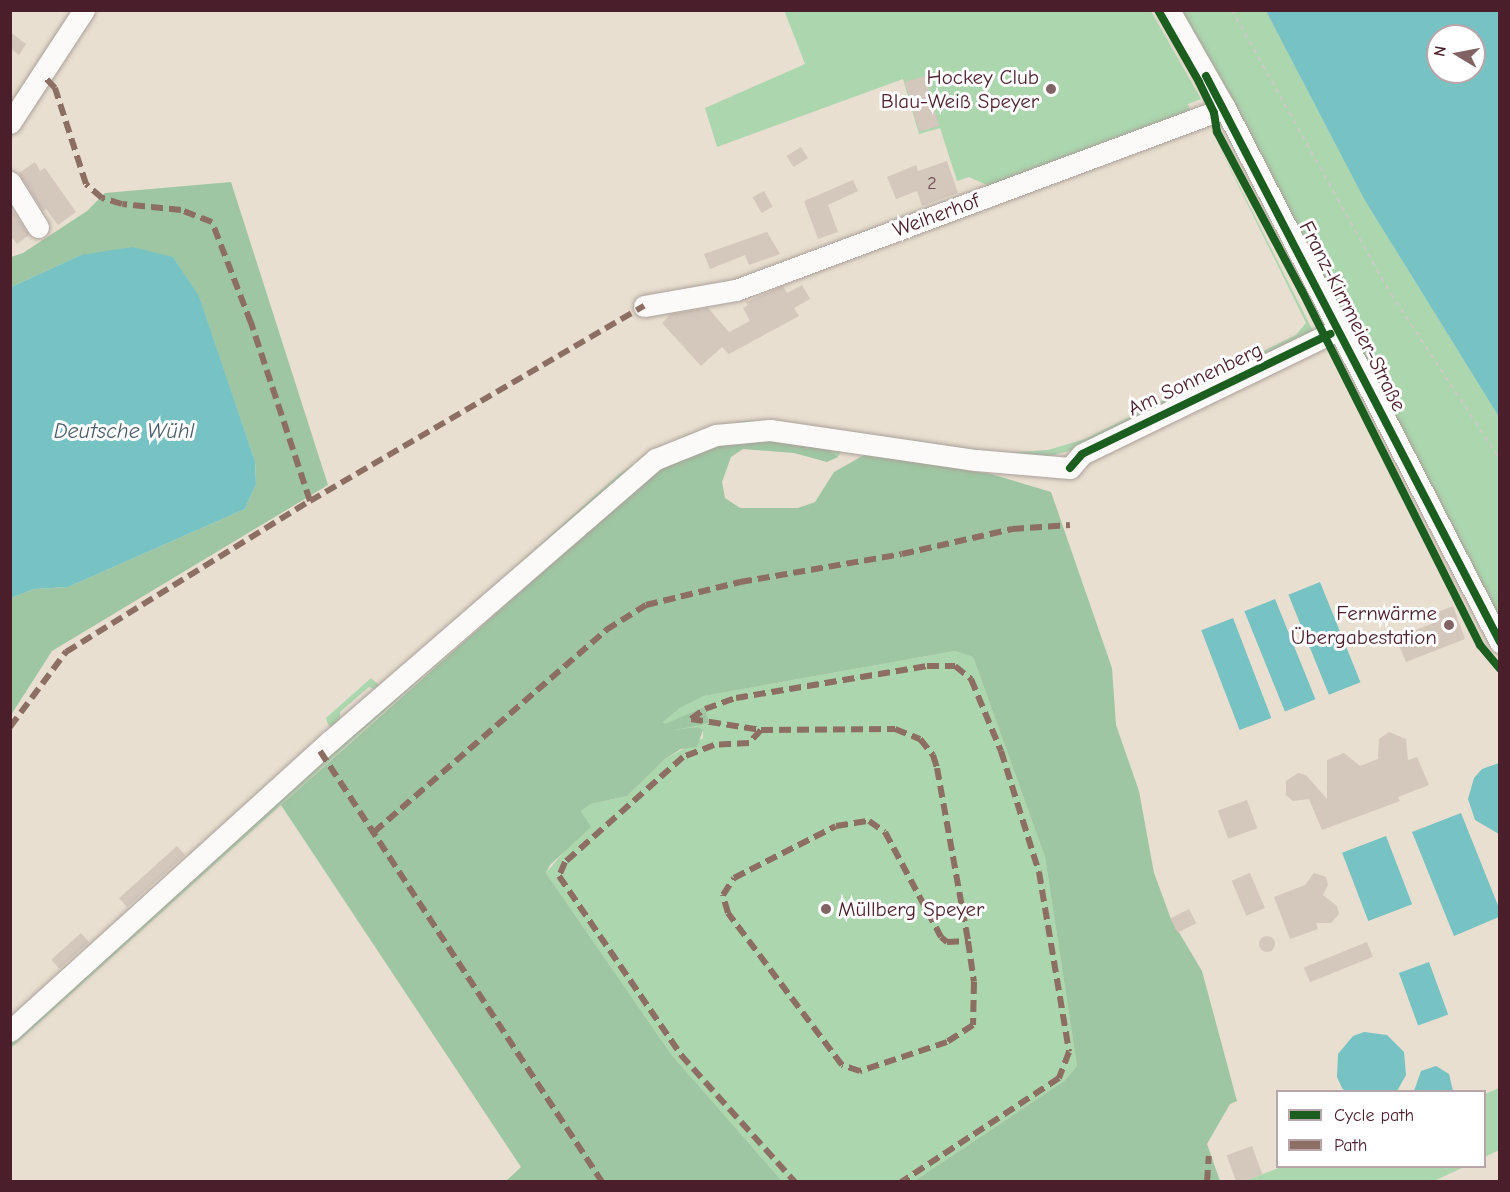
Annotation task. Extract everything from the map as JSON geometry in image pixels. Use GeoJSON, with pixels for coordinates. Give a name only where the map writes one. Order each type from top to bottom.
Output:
{"type":"FeatureCollection","features":[{"type":"Feature","properties":{"kind":"street"},"geometry":{"type":"LineString","coordinates":[[10,123],[84,10]]}},
{"type":"Feature","properties":{"kind":"street","name":"Franz-Kirrmeier-Straße"},"geometry":{"type":"LineString","coordinates":[[1169,10],[1225,108],[1500,642]]}},
{"type":"Feature","properties":{"kind":"street","name":"Weiherhof"},"geometry":{"type":"LineString","coordinates":[[644,306],[736,290],[1225,108]]}},
{"type":"Feature","properties":{"kind":"street"},"geometry":{"type":"LineString","coordinates":[[10,182],[38,227]]}},
{"type":"Feature","properties":{"kind":"street","name":"Am Sonnenberg"},"geometry":{"type":"LineString","coordinates":[[10,1030],[330,741],[656,459],[716,435],[771,430],[976,460],[1070,468],[1082,454],[1339,329]]}},
{"type":"Feature","properties":{"kind":"path"},"geometry":{"type":"LineString","coordinates":[[1232,10],[1385,284],[1500,459]]}},
{"type":"Feature","properties":{"kind":"green space","name":"Hockey Club Blau-Weiß Speyer"},"geometry":{"type":"Polygon","coordinates":[[[784,10],[1151,11],[1201,99],[1188,104],[1191,113],[989,186],[969,177],[957,181],[940,128],[919,134],[903,79],[717,147],[705,108],[805,64],[784,10]]]}},
{"type":"Feature","properties":{"kind":"green space"},"geometry":{"type":"Polygon","coordinates":[[[1177,11],[1266,11],[1364,199],[1499,417],[1499,627],[1177,11]]]}},
{"type":"Feature","properties":{"kind":"green space"},"geometry":{"type":"Polygon","coordinates":[[[1213,134],[1313,331],[1069,451],[1050,456],[1007,457],[808,427],[638,463],[379,690],[369,687],[340,712],[340,719],[331,728],[328,724],[326,718],[371,678],[381,687],[618,475],[653,451],[689,434],[742,421],[776,421],[1002,453],[1048,450],[1085,439],[1296,335],[1306,323],[1213,134]]]}},
{"type":"Feature","properties":{"kind":"green space"},"geometry":{"type":"Polygon","coordinates":[[[231,182],[328,485],[52,651],[11,715],[11,598],[34,589],[68,587],[245,509],[256,484],[255,461],[199,297],[173,257],[81,255],[11,287],[11,257],[23,253],[87,211],[105,193],[231,182]]]}},
{"type":"Feature","properties":{"kind":"green space"},"geometry":{"type":"Polygon","coordinates":[[[763,436],[844,447],[838,457],[826,447],[784,440],[745,440],[705,448],[647,475],[11,1048],[10,1042],[634,482],[665,462],[699,447],[763,436]]]}},
{"type":"Feature","properties":{"kind":"green space"},"geometry":{"type":"Polygon","coordinates":[[[765,440],[826,447],[838,457],[827,462],[794,453],[743,449],[731,457],[722,482],[725,498],[740,508],[798,508],[815,502],[834,472],[866,454],[991,474],[1051,492],[1112,668],[1116,725],[1139,791],[1154,873],[1171,919],[1202,971],[1237,1101],[1230,1104],[1207,1144],[1220,1181],[914,1181],[1064,1081],[1077,1066],[1045,857],[973,657],[955,651],[704,696],[680,708],[663,722],[665,724],[704,707],[710,723],[669,731],[698,727],[703,730],[697,747],[681,749],[665,759],[627,796],[591,804],[581,811],[591,827],[550,865],[546,873],[671,1054],[782,1181],[506,1181],[521,1167],[281,805],[659,468],[723,443],[765,440]]]}},
{"type":"Feature","properties":{"kind":"green space"},"geometry":{"type":"Polygon","coordinates":[[[955,651],[973,657],[1045,857],[1077,1066],[1064,1081],[914,1181],[782,1181],[671,1054],[546,873],[588,823],[581,811],[591,804],[627,796],[665,759],[703,738],[703,731],[698,727],[670,734],[669,731],[682,726],[710,723],[704,707],[665,725],[663,722],[680,708],[704,696],[955,651]]]}},
{"type":"Feature","properties":{"kind":"green space"},"geometry":{"type":"Polygon","coordinates":[[[1499,1088],[1499,1150],[1486,1156],[1486,1094],[1499,1088]]]}},
{"type":"Feature","properties":{"kind":"green space"},"geometry":{"type":"Polygon","coordinates":[[[1278,1168],[1462,1168],[1434,1181],[1242,1182],[1278,1168]]]}},
{"type":"Feature","properties":{"kind":"water"},"geometry":{"type":"Polygon","coordinates":[[[1266,11],[1499,11],[1499,417],[1364,199],[1266,11]]]}},
{"type":"Feature","properties":{"kind":"water","name":"Deutsche Wühl"},"geometry":{"type":"Polygon","coordinates":[[[132,247],[173,257],[199,296],[255,461],[256,484],[245,509],[68,587],[34,589],[11,598],[11,287],[81,255],[132,247]]]}},
{"type":"Feature","properties":{"kind":"water"},"geometry":{"type":"Polygon","coordinates":[[[1320,582],[1360,682],[1329,695],[1288,595],[1320,582]]]}},
{"type":"Feature","properties":{"kind":"water"},"geometry":{"type":"Polygon","coordinates":[[[1275,599],[1315,699],[1285,711],[1244,611],[1275,599]]]}},
{"type":"Feature","properties":{"kind":"water"},"geometry":{"type":"Polygon","coordinates":[[[1233,618],[1271,718],[1240,730],[1201,630],[1233,618]]]}},
{"type":"Feature","properties":{"kind":"water"},"geometry":{"type":"Polygon","coordinates":[[[1500,763],[1499,834],[1475,820],[1468,799],[1474,778],[1482,769],[1500,763]]]}},
{"type":"Feature","properties":{"kind":"water"},"geometry":{"type":"Polygon","coordinates":[[[1461,813],[1499,908],[1499,917],[1454,936],[1412,832],[1461,813]]]}},
{"type":"Feature","properties":{"kind":"water"},"geometry":{"type":"Polygon","coordinates":[[[1386,836],[1412,904],[1368,921],[1342,853],[1386,836]]]}},
{"type":"Feature","properties":{"kind":"water"},"geometry":{"type":"Polygon","coordinates":[[[1429,962],[1448,1015],[1418,1026],[1399,973],[1429,962]]]}},
{"type":"Feature","properties":{"kind":"water"},"geometry":{"type":"Polygon","coordinates":[[[1364,1032],[1387,1035],[1404,1052],[1406,1075],[1398,1090],[1344,1090],[1342,1088],[1337,1077],[1338,1054],[1353,1036],[1364,1032]]]}},
{"type":"Feature","properties":{"kind":"water"},"geometry":{"type":"Polygon","coordinates":[[[1436,1066],[1449,1074],[1453,1090],[1414,1090],[1421,1071],[1436,1066]]]}},
{"type":"Feature","properties":{"kind":"building"},"geometry":{"type":"Polygon","coordinates":[[[10,32],[26,44],[19,55],[10,48],[10,32]]]}},
{"type":"Feature","properties":{"kind":"building"},"geometry":{"type":"Polygon","coordinates":[[[925,76],[939,126],[919,132],[905,82],[925,76]]]}},
{"type":"Feature","properties":{"kind":"building"},"geometry":{"type":"Polygon","coordinates":[[[801,147],[808,158],[793,167],[787,156],[801,147]]]}},
{"type":"Feature","properties":{"kind":"building"},"geometry":{"type":"Polygon","coordinates":[[[947,161],[958,193],[922,206],[917,191],[896,199],[887,177],[916,165],[918,171],[947,161]]]}},
{"type":"Feature","properties":{"kind":"building"},"geometry":{"type":"Polygon","coordinates":[[[35,162],[40,171],[45,168],[76,212],[58,225],[46,209],[43,211],[19,173],[35,162]]]}},
{"type":"Feature","properties":{"kind":"building"},"geometry":{"type":"Polygon","coordinates":[[[853,180],[858,191],[828,205],[838,232],[818,239],[804,201],[853,180]]]}},
{"type":"Feature","properties":{"kind":"building"},"geometry":{"type":"Polygon","coordinates":[[[764,191],[773,207],[761,213],[753,197],[764,191]]]}},
{"type":"Feature","properties":{"kind":"building"},"geometry":{"type":"Polygon","coordinates":[[[10,207],[29,235],[17,244],[10,235],[10,207]]]}},
{"type":"Feature","properties":{"kind":"building"},"geometry":{"type":"Polygon","coordinates":[[[767,232],[780,254],[749,265],[745,255],[710,269],[704,254],[767,232]]]}},
{"type":"Feature","properties":{"kind":"building"},"geometry":{"type":"Polygon","coordinates":[[[802,285],[810,299],[794,308],[799,316],[729,354],[722,347],[701,366],[662,323],[671,314],[708,308],[729,332],[750,321],[743,308],[748,305],[746,302],[783,286],[787,293],[802,285]]]}},
{"type":"Feature","properties":{"kind":"building"},"geometry":{"type":"Polygon","coordinates":[[[1453,606],[1465,639],[1406,662],[1396,638],[1436,622],[1433,614],[1453,606]]]}},
{"type":"Feature","properties":{"kind":"building"},"geometry":{"type":"Polygon","coordinates":[[[1389,732],[1406,739],[1408,760],[1417,757],[1429,785],[1398,797],[1400,801],[1322,830],[1309,799],[1293,801],[1286,795],[1286,781],[1298,773],[1306,775],[1327,799],[1327,760],[1344,753],[1360,766],[1378,759],[1379,739],[1389,732]]]}},
{"type":"Feature","properties":{"kind":"building"},"geometry":{"type":"Polygon","coordinates":[[[1247,800],[1257,828],[1228,839],[1218,811],[1247,800]]]}},
{"type":"Feature","properties":{"kind":"building"},"geometry":{"type":"Polygon","coordinates":[[[177,846],[185,855],[127,907],[119,898],[177,846]]]}},
{"type":"Feature","properties":{"kind":"building"},"geometry":{"type":"Polygon","coordinates":[[[1250,873],[1265,908],[1246,916],[1232,881],[1250,873]]]}},
{"type":"Feature","properties":{"kind":"building"},"geometry":{"type":"Polygon","coordinates":[[[1314,873],[1326,877],[1328,885],[1323,895],[1337,906],[1339,914],[1331,923],[1316,923],[1318,929],[1290,939],[1274,897],[1305,885],[1314,873]]]}},
{"type":"Feature","properties":{"kind":"building"},"geometry":{"type":"Polygon","coordinates":[[[1189,909],[1196,923],[1178,933],[1170,919],[1189,909]]]}},
{"type":"Feature","properties":{"kind":"building"},"geometry":{"type":"Polygon","coordinates":[[[81,933],[89,942],[59,969],[51,960],[81,933]]]}},
{"type":"Feature","properties":{"kind":"building"},"geometry":{"type":"Polygon","coordinates":[[[1267,936],[1275,944],[1267,952],[1259,944],[1267,936]]]}},
{"type":"Feature","properties":{"kind":"building"},"geometry":{"type":"Polygon","coordinates":[[[1367,942],[1373,957],[1310,982],[1304,967],[1367,942]]]}},
{"type":"Feature","properties":{"kind":"building"},"geometry":{"type":"Polygon","coordinates":[[[1252,1146],[1262,1174],[1236,1182],[1227,1155],[1252,1146]]]}},
{"type":"Feature","properties":{"kind":"marked path"},"geometry":{"type":"LineString","coordinates":[[10,727],[66,652],[310,501],[251,323],[212,222],[181,210],[122,204],[102,198],[86,184],[55,88],[43,75]]}},
{"type":"Feature","properties":{"kind":"marked path"},"geometry":{"type":"LineString","coordinates":[[310,501],[644,306]]}},
{"type":"Feature","properties":{"kind":"marked path"},"geometry":{"type":"LineString","coordinates":[[374,832],[606,630],[646,605],[740,582],[902,554],[1012,529],[1070,525]]}},
{"type":"Feature","properties":{"kind":"marked path"},"geometry":{"type":"LineString","coordinates":[[691,719],[705,709],[736,698],[927,666],[955,666],[971,679],[1001,751],[1039,872],[1069,1052],[1059,1078],[901,1182]]}},
{"type":"Feature","properties":{"kind":"marked path"},"geometry":{"type":"LineString","coordinates":[[691,719],[761,730],[895,729],[920,739],[933,755],[968,941],[974,982],[973,1025],[947,1042],[860,1071],[842,1065],[728,913],[723,895],[734,878],[836,826],[869,821],[885,832],[941,937],[947,942],[968,941]]}},
{"type":"Feature","properties":{"kind":"marked path"},"geometry":{"type":"LineString","coordinates":[[761,730],[749,743],[714,745],[683,757],[565,862],[559,876],[681,1055],[795,1182]]}},
{"type":"Feature","properties":{"kind":"marked path"},"geometry":{"type":"LineString","coordinates":[[320,751],[602,1182]]}},
{"type":"Feature","properties":{"kind":"marked path"},"geometry":{"type":"LineString","coordinates":[[1207,1182],[1209,1156]]}},
{"type":"Feature","properties":{"kind":"cycle path"},"geometry":{"type":"LineString","coordinates":[[1158,10],[1199,82],[1214,113],[1217,132],[1302,291],[1480,645],[1500,669]]}},
{"type":"Feature","properties":{"kind":"cycle path"},"geometry":{"type":"LineString","coordinates":[[1206,76],[1500,642]]}},
{"type":"Feature","properties":{"kind":"cycle path"},"geometry":{"type":"LineString","coordinates":[[1070,468],[1082,454],[1330,334]]}},
{"type":"Feature","properties":{"kind":"place","name":"Hockey Club Blau-Weiß Speyer"},"geometry":{"type":"Point","coordinates":[1051,89]}},
{"type":"Feature","properties":{"kind":"place","name":"Fernwärme Übergabestation"},"geometry":{"type":"Point","coordinates":[1449,625]}},
{"type":"Feature","properties":{"kind":"place","name":"Müllberg Speyer"},"geometry":{"type":"Point","coordinates":[826,909]}}]}
